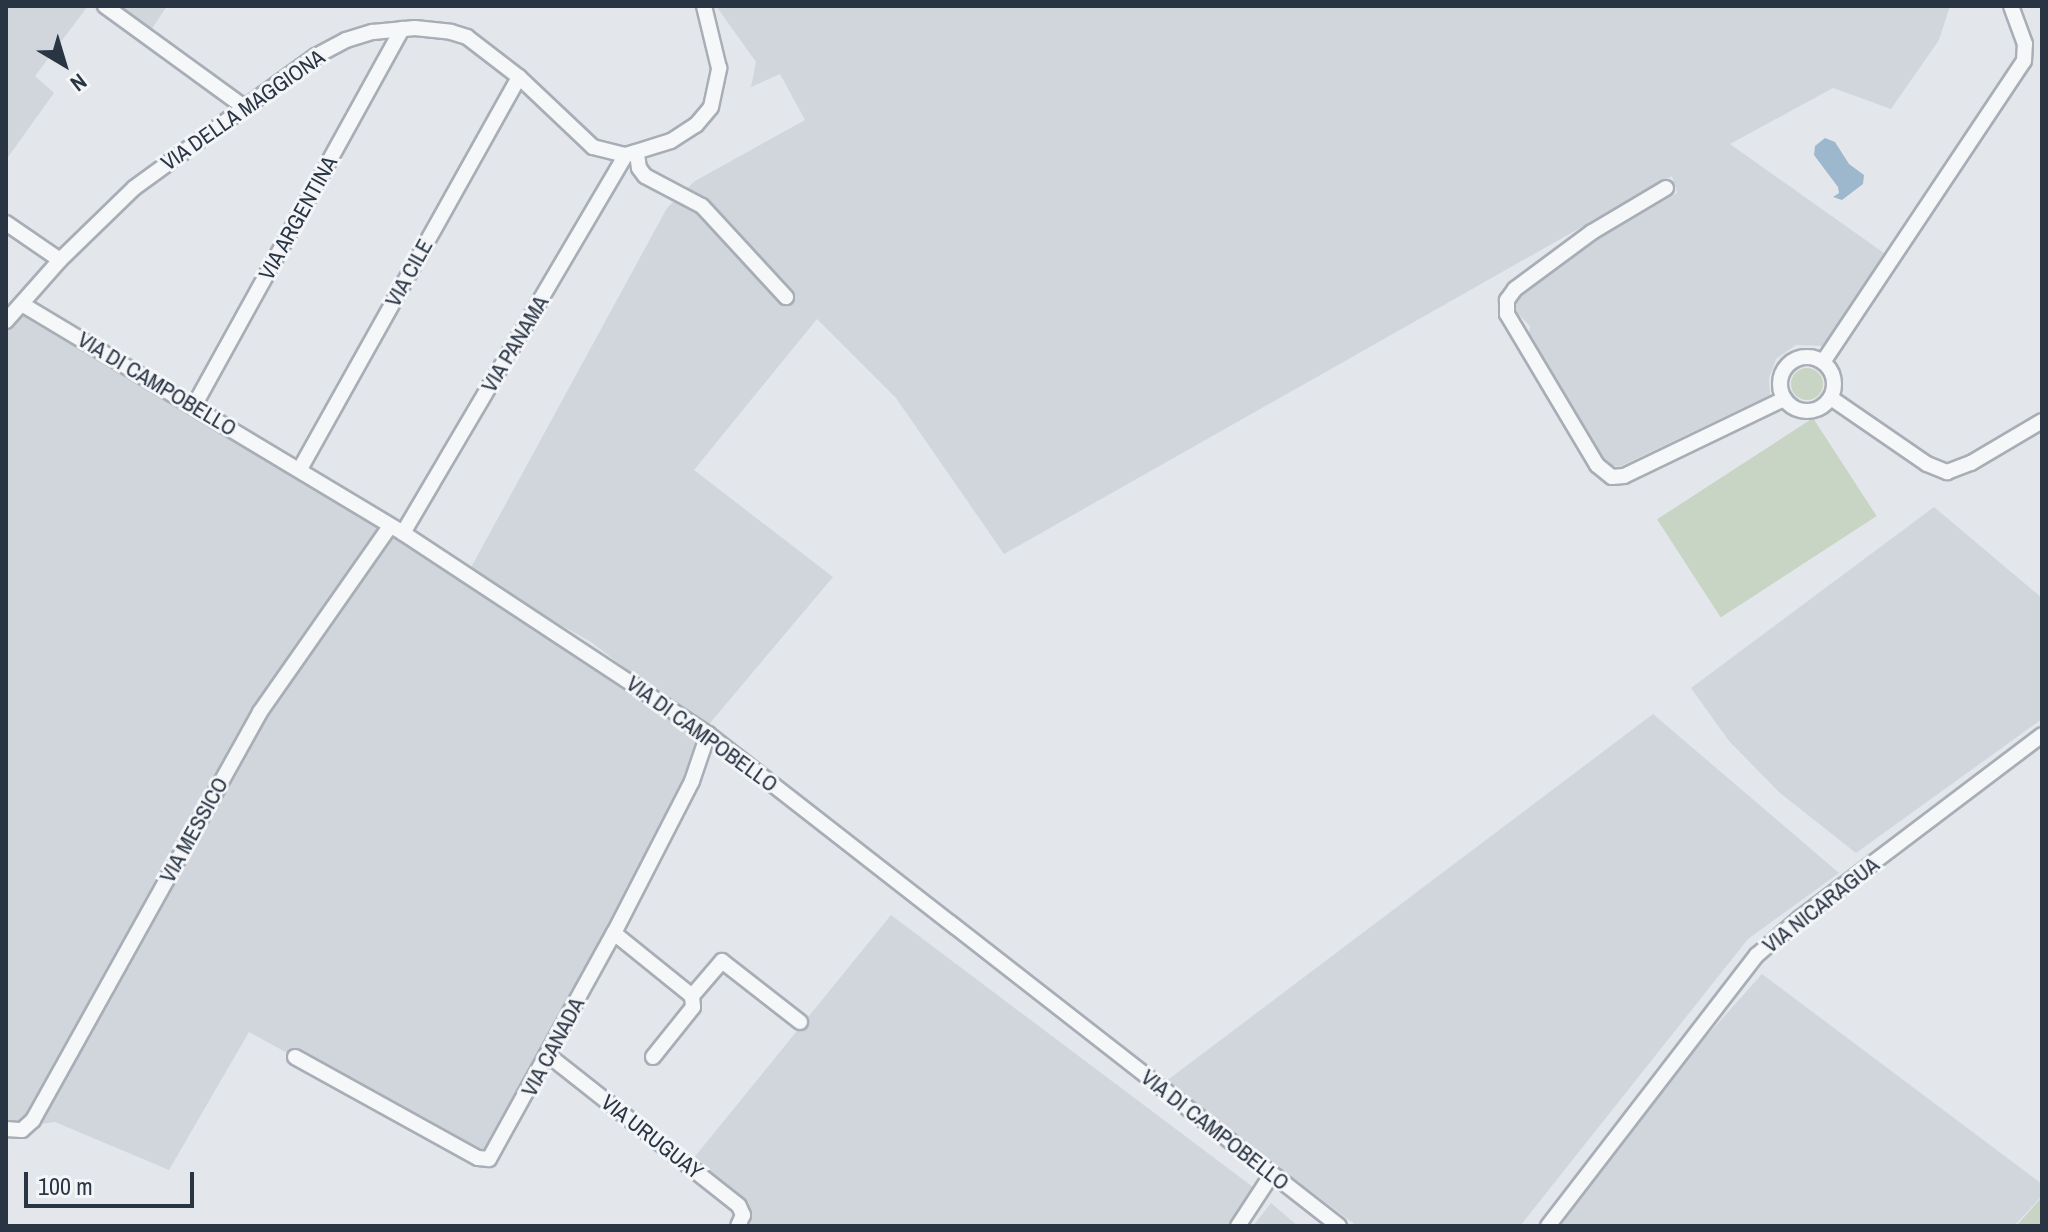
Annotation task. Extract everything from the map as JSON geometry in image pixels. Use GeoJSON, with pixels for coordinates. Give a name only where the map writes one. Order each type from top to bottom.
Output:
{"type":"FeatureCollection","features":[{"type":"Feature","properties":{"kind":"street"},"geometry":{"type":"LineString","coordinates":[[105,6],[244,107]]}},
{"type":"Feature","properties":{"kind":"street"},"geometry":{"type":"LineString","coordinates":[[704,6],[719,68],[711,107],[688,131],[632,155],[645,176],[702,206],[786,297]]}},
{"type":"Feature","properties":{"kind":"street"},"geometry":{"type":"LineString","coordinates":[[1823,362],[2021,67],[2026,50],[2011,6]]}},
{"type":"Feature","properties":{"kind":"street","name":"VIA ARGENTINA"},"geometry":{"type":"LineString","coordinates":[[194,406],[402,29]]}},
{"type":"Feature","properties":{"kind":"street","name":"VIA DELLA MAGGIONA"},"geometry":{"type":"LineString","coordinates":[[6,321],[60,260],[134,188],[336,44],[373,32],[442,30],[467,37],[519,77],[593,147],[632,155]]}},
{"type":"Feature","properties":{"kind":"street","name":"VIA CILE"},"geometry":{"type":"LineString","coordinates":[[300,469],[519,77]]}},
{"type":"Feature","properties":{"kind":"street","name":"VIA PANAMA"},"geometry":{"type":"LineString","coordinates":[[397,529],[632,155]]}},
{"type":"Feature","properties":{"kind":"street"},"geometry":{"type":"LineString","coordinates":[[1666,188],[1561,253],[1515,289],[1507,300],[1507,314],[1597,465],[1612,477],[1624,476],[1784,399]]}},
{"type":"Feature","properties":{"kind":"street"},"geometry":{"type":"LineString","coordinates":[[6,223],[60,260]]}},
{"type":"Feature","properties":{"kind":"street","name":"VIA DI CAMPOBELLO"},"geometry":{"type":"LineString","coordinates":[[22,304],[397,529],[708,734],[1339,1226]]}},
{"type":"Feature","properties":{"kind":"street"},"geometry":{"type":"LineString","coordinates":[[1805,357],[1823,362],[1834,379],[1831,398],[1817,410],[1798,410],[1784,399],[1780,381],[1789,365],[1805,357]]}},
{"type":"Feature","properties":{"kind":"street"},"geometry":{"type":"LineString","coordinates":[[1831,398],[1927,464],[1947,472],[1971,463],[2042,421]]}},
{"type":"Feature","properties":{"kind":"street","name":"VIA MESSICO"},"geometry":{"type":"LineString","coordinates":[[6,1129],[22,1130],[33,1120],[260,712],[397,529]]}},
{"type":"Feature","properties":{"kind":"street","name":"VIA CANADA"},"geometry":{"type":"LineString","coordinates":[[295,1057],[485,1160],[491,1157],[614,933],[692,781],[708,734]]}},
{"type":"Feature","properties":{"kind":"street","name":"VIA NICARAGUA"},"geometry":{"type":"LineString","coordinates":[[1548,1226],[1757,955],[1800,918],[2042,735]]}},
{"type":"Feature","properties":{"kind":"street"},"geometry":{"type":"LineString","coordinates":[[614,933],[692,996]]}},
{"type":"Feature","properties":{"kind":"street"},"geometry":{"type":"LineString","coordinates":[[653,1057],[693,1007],[692,996],[715,965],[723,961],[800,1022]]}},
{"type":"Feature","properties":{"kind":"street","name":"VIA URUGUAY"},"geometry":{"type":"LineString","coordinates":[[548,1055],[739,1206],[743,1215],[738,1226]]}},
{"type":"Feature","properties":{"kind":"street"},"geometry":{"type":"LineString","coordinates":[[1238,1226],[1272,1174]]}},
{"type":"Feature","properties":{"kind":"shaded area"},"geometry":{"type":"Polygon","coordinates":[[[6,6],[88,6],[35,76],[54,93],[6,160],[6,6]]]}},
{"type":"Feature","properties":{"kind":"shaded area"},"geometry":{"type":"Polygon","coordinates":[[[119,6],[167,6],[151,30],[119,6]]]}},
{"type":"Feature","properties":{"kind":"shaded area"},"geometry":{"type":"Polygon","coordinates":[[[716,6],[1950,6],[1939,40],[1891,109],[1833,88],[1730,144],[1884,253],[1823,346],[1796,345],[1776,359],[1769,378],[1770,395],[1619,467],[1606,464],[1528,337],[1530,326],[1516,312],[1516,300],[1595,240],[1677,193],[1672,176],[1004,554],[896,398],[817,319],[694,470],[833,577],[705,729],[591,642],[468,573],[667,208],[695,181],[805,120],[780,74],[751,87],[756,62],[716,6]]]}},
{"type":"Feature","properties":{"kind":"shaded area"},"geometry":{"type":"Polygon","coordinates":[[[22,304],[251,440],[708,734],[692,781],[481,1159],[249,1032],[169,1170],[55,1122],[6,1129],[6,322],[22,304]]]}},
{"type":"Feature","properties":{"kind":"shaded area"},"geometry":{"type":"Polygon","coordinates":[[[1934,507],[2042,598],[2042,719],[1856,853],[1780,793],[1729,741],[1691,688],[1934,507]]]}},
{"type":"Feature","properties":{"kind":"shaded area"},"geometry":{"type":"Polygon","coordinates":[[[1653,714],[1839,873],[1748,939],[1520,1226],[1357,1226],[1165,1082],[1653,714]]]}},
{"type":"Feature","properties":{"kind":"shaded area"},"geometry":{"type":"Polygon","coordinates":[[[891,915],[1257,1190],[1228,1226],[753,1226],[684,1170],[891,915]]]}},
{"type":"Feature","properties":{"kind":"shaded area"},"geometry":{"type":"Polygon","coordinates":[[[1762,974],[2042,1184],[2042,1196],[2014,1226],[1556,1226],[1663,1085],[1762,974]]]}},
{"type":"Feature","properties":{"kind":"shaded area"},"geometry":{"type":"Polygon","coordinates":[[[1271,1203],[1298,1226],[1253,1226],[1271,1203]]]}},
{"type":"Feature","properties":{"kind":"green space"},"geometry":{"type":"Polygon","coordinates":[[[1807,368],[1818,373],[1823,384],[1818,395],[1807,400],[1796,395],[1791,384],[1796,373],[1807,368]]]}},
{"type":"Feature","properties":{"kind":"green space"},"geometry":{"type":"Polygon","coordinates":[[[1813,418],[1877,516],[1721,617],[1657,519],[1813,418]]]}},
{"type":"Feature","properties":{"kind":"green space"},"geometry":{"type":"Polygon","coordinates":[[[2042,1197],[2042,1226],[2016,1226],[2042,1197]]]}},
{"type":"Feature","properties":{"kind":"water"},"geometry":{"type":"Polygon","coordinates":[[[1825,138],[1835,142],[1849,164],[1864,175],[1863,184],[1842,200],[1833,197],[1839,193],[1838,187],[1814,155],[1815,146],[1825,138]]]}}]}
